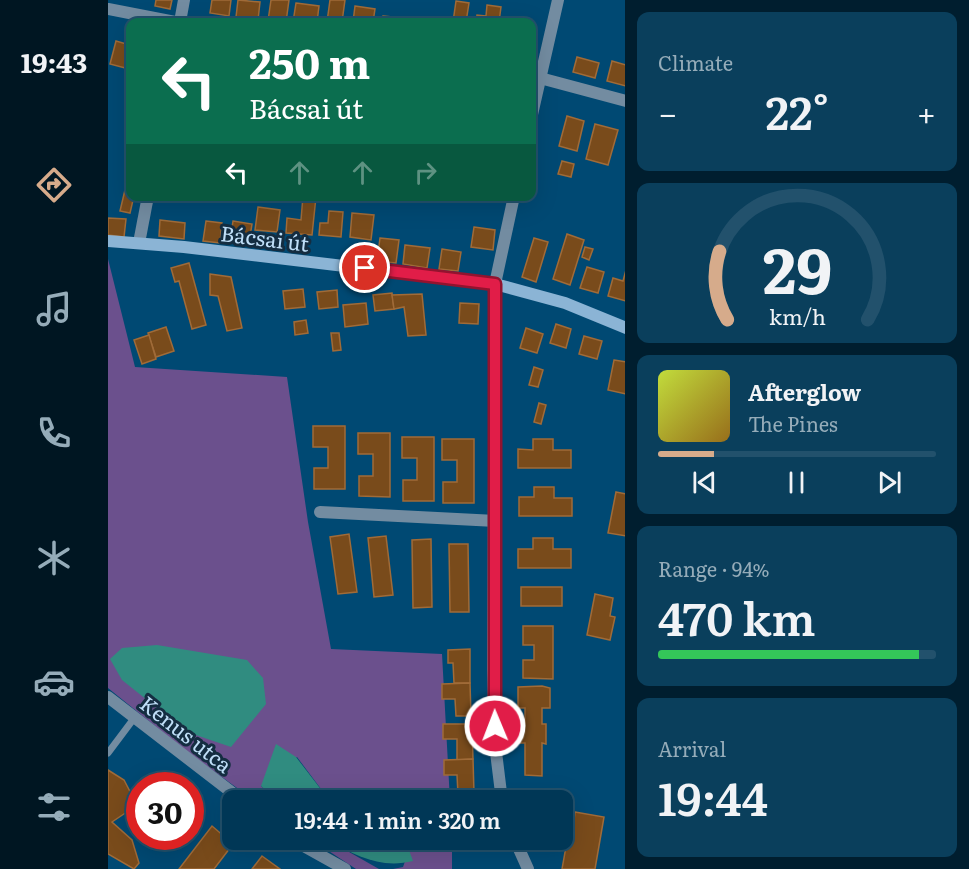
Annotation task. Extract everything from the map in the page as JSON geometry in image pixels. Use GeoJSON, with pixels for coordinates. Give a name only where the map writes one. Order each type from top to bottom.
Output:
{"type":"FeatureCollection","features":[{"type":"Feature","properties":{"kind":"main road","name":"Bácsai út"},"geometry":{"type":"LineString","coordinates":[[108,241],[495,284],[565,303],[625,328]]}},
{"type":"Feature","properties":{"kind":"street"},"geometry":{"type":"LineString","coordinates":[[181,18],[184,0]]}},
{"type":"Feature","properties":{"kind":"street"},"geometry":{"type":"LineString","coordinates":[[536,96],[558,0]]}},
{"type":"Feature","properties":{"kind":"street"},"geometry":{"type":"LineString","coordinates":[[108,9],[154,18]]}},
{"type":"Feature","properties":{"kind":"street"},"geometry":{"type":"LineString","coordinates":[[540,78],[625,101]]}},
{"type":"Feature","properties":{"kind":"street"},"geometry":{"type":"LineString","coordinates":[[139,243],[146,201]]}},
{"type":"Feature","properties":{"kind":"street"},"geometry":{"type":"LineString","coordinates":[[501,790],[495,744],[494,680],[495,284],[512,201]]}},
{"type":"Feature","properties":{"kind":"street"},"geometry":{"type":"LineString","coordinates":[[320,512],[496,521]]}},
{"type":"Feature","properties":{"kind":"street","name":"Kenus utca"},"geometry":{"type":"LineString","coordinates":[[108,697],[229,790]]}},
{"type":"Feature","properties":{"kind":"street"},"geometry":{"type":"LineString","coordinates":[[311,850],[345,869]]}},
{"type":"Feature","properties":{"kind":"street"},"geometry":{"type":"LineString","coordinates":[[519,850],[528,869]]}},
{"type":"Feature","properties":{"kind":"lane"},"geometry":{"type":"LineString","coordinates":[[108,753],[135,717]]}},
{"type":"Feature","properties":{"kind":"shaded area"},"geometry":{"type":"Polygon","coordinates":[[[108,259],[135,367],[287,377],[308,522],[331,649],[442,654],[449,790],[322,790],[297,757],[261,786],[266,790],[240,790],[186,751],[108,688],[108,259]]]}},
{"type":"Feature","properties":{"kind":"shaded area"},"geometry":{"type":"Polygon","coordinates":[[[157,645],[247,660],[263,678],[266,704],[231,747],[187,732],[122,680],[110,659],[122,648],[157,645]]]}},
{"type":"Feature","properties":{"kind":"shaded area"},"geometry":{"type":"Polygon","coordinates":[[[276,744],[296,757],[322,790],[266,790],[261,786],[276,744]]]}},
{"type":"Feature","properties":{"kind":"shaded area"},"geometry":{"type":"Polygon","coordinates":[[[327,850],[346,850],[379,869],[356,869],[327,850]]]}},
{"type":"Feature","properties":{"kind":"shaded area"},"geometry":{"type":"Polygon","coordinates":[[[347,850],[409,850],[413,861],[379,862],[347,850]]]}},
{"type":"Feature","properties":{"kind":"shaded area"},"geometry":{"type":"Polygon","coordinates":[[[409,850],[452,850],[452,869],[393,869],[403,867],[409,850]]]}},
{"type":"Feature","properties":{"kind":"building"},"geometry":{"type":"Polygon","coordinates":[[[156,0],[172,0],[170,9],[155,6],[156,0]]]}},
{"type":"Feature","properties":{"kind":"building"},"geometry":{"type":"Polygon","coordinates":[[[212,0],[231,0],[229,16],[210,13],[212,0]]]}},
{"type":"Feature","properties":{"kind":"building"},"geometry":{"type":"Polygon","coordinates":[[[238,0],[260,2],[258,18],[236,17],[238,0]]]}},
{"type":"Feature","properties":{"kind":"building"},"geometry":{"type":"Polygon","coordinates":[[[271,0],[289,0],[287,18],[268,18],[271,0]]]}},
{"type":"Feature","properties":{"kind":"building"},"geometry":{"type":"Polygon","coordinates":[[[330,0],[345,0],[343,18],[328,18],[330,0]]]}},
{"type":"Feature","properties":{"kind":"building"},"geometry":{"type":"Polygon","coordinates":[[[456,1],[469,3],[467,18],[454,18],[456,1]]]}},
{"type":"Feature","properties":{"kind":"building"},"geometry":{"type":"Polygon","coordinates":[[[296,3],[319,6],[318,18],[294,18],[296,3]]]}},
{"type":"Feature","properties":{"kind":"building"},"geometry":{"type":"Polygon","coordinates":[[[487,5],[501,7],[500,18],[477,18],[477,15],[486,16],[487,5]]]}},
{"type":"Feature","properties":{"kind":"building"},"geometry":{"type":"Polygon","coordinates":[[[355,6],[375,9],[374,18],[354,18],[355,6]]]}},
{"type":"Feature","properties":{"kind":"building"},"geometry":{"type":"Polygon","coordinates":[[[116,41],[126,44],[126,68],[110,64],[116,41]]]}},
{"type":"Feature","properties":{"kind":"building"},"geometry":{"type":"Polygon","coordinates":[[[577,57],[599,63],[595,78],[573,72],[577,57]]]}},
{"type":"Feature","properties":{"kind":"building"},"geometry":{"type":"Polygon","coordinates":[[[612,61],[625,65],[625,86],[607,81],[612,61]]]}},
{"type":"Feature","properties":{"kind":"building"},"geometry":{"type":"Polygon","coordinates":[[[567,116],[584,121],[577,151],[559,146],[567,116]]]}},
{"type":"Feature","properties":{"kind":"building"},"geometry":{"type":"Polygon","coordinates":[[[595,124],[618,130],[608,165],[586,159],[595,124]]]}},
{"type":"Feature","properties":{"kind":"building"},"geometry":{"type":"Polygon","coordinates":[[[562,161],[574,164],[571,177],[558,174],[562,161]]]}},
{"type":"Feature","properties":{"kind":"building"},"geometry":{"type":"Polygon","coordinates":[[[126,190],[126,201],[133,201],[130,213],[120,211],[126,190]]]}},
{"type":"Feature","properties":{"kind":"building"},"geometry":{"type":"Polygon","coordinates":[[[303,201],[316,201],[312,235],[286,233],[287,218],[301,220],[303,201]]]}},
{"type":"Feature","properties":{"kind":"building"},"geometry":{"type":"Polygon","coordinates":[[[258,207],[280,210],[277,232],[255,230],[258,207]]]}},
{"type":"Feature","properties":{"kind":"building"},"geometry":{"type":"Polygon","coordinates":[[[329,211],[343,212],[341,237],[319,235],[320,223],[328,223],[329,211]]]}},
{"type":"Feature","properties":{"kind":"building"},"geometry":{"type":"Polygon","coordinates":[[[352,213],[374,215],[371,240],[350,237],[352,213]]]}},
{"type":"Feature","properties":{"kind":"building"},"geometry":{"type":"Polygon","coordinates":[[[108,218],[126,219],[124,237],[108,235],[108,218]]]}},
{"type":"Feature","properties":{"kind":"building"},"geometry":{"type":"Polygon","coordinates":[[[160,220],[185,223],[184,239],[159,236],[160,220]]]}},
{"type":"Feature","properties":{"kind":"building"},"geometry":{"type":"Polygon","coordinates":[[[206,221],[222,223],[220,243],[203,241],[206,221]]]}},
{"type":"Feature","properties":{"kind":"building"},"geometry":{"type":"Polygon","coordinates":[[[233,221],[252,224],[249,243],[230,241],[233,221]]]}},
{"type":"Feature","properties":{"kind":"building"},"geometry":{"type":"Polygon","coordinates":[[[474,227],[495,230],[493,250],[471,247],[474,227]]]}},
{"type":"Feature","properties":{"kind":"building"},"geometry":{"type":"Polygon","coordinates":[[[567,234],[584,240],[570,285],[553,279],[567,234]]]}},
{"type":"Feature","properties":{"kind":"building"},"geometry":{"type":"Polygon","coordinates":[[[380,238],[399,240],[396,263],[377,261],[380,238]]]}},
{"type":"Feature","properties":{"kind":"building"},"geometry":{"type":"Polygon","coordinates":[[[534,238],[548,242],[536,282],[522,277],[534,238]]]}},
{"type":"Feature","properties":{"kind":"building"},"geometry":{"type":"Polygon","coordinates":[[[405,245],[430,248],[427,268],[403,264],[405,245]]]}},
{"type":"Feature","properties":{"kind":"building"},"geometry":{"type":"Polygon","coordinates":[[[585,247],[593,249],[589,260],[582,257],[585,247]]]}},
{"type":"Feature","properties":{"kind":"building"},"geometry":{"type":"Polygon","coordinates":[[[442,249],[461,252],[458,271],[439,269],[442,249]]]}},
{"type":"Feature","properties":{"kind":"building"},"geometry":{"type":"Polygon","coordinates":[[[189,263],[206,325],[192,329],[179,281],[175,282],[171,268],[189,263]]]}},
{"type":"Feature","properties":{"kind":"building"},"geometry":{"type":"Polygon","coordinates":[[[587,267],[604,272],[598,293],[580,288],[587,267]]]}},
{"type":"Feature","properties":{"kind":"building"},"geometry":{"type":"Polygon","coordinates":[[[210,274],[231,277],[242,328],[227,331],[218,296],[210,295],[210,274]]]}},
{"type":"Feature","properties":{"kind":"building"},"geometry":{"type":"Polygon","coordinates":[[[625,274],[625,301],[608,296],[613,278],[623,281],[625,274]]]}},
{"type":"Feature","properties":{"kind":"building"},"geometry":{"type":"Polygon","coordinates":[[[303,289],[305,307],[285,309],[283,291],[303,289]]]}},
{"type":"Feature","properties":{"kind":"building"},"geometry":{"type":"Polygon","coordinates":[[[337,290],[338,307],[319,309],[317,292],[337,290]]]}},
{"type":"Feature","properties":{"kind":"building"},"geometry":{"type":"Polygon","coordinates":[[[392,293],[394,309],[375,311],[373,295],[392,293]]]}},
{"type":"Feature","properties":{"kind":"building"},"geometry":{"type":"Polygon","coordinates":[[[422,294],[426,335],[408,336],[404,307],[394,309],[392,295],[422,294]]]}},
{"type":"Feature","properties":{"kind":"building"},"geometry":{"type":"Polygon","coordinates":[[[366,303],[368,324],[345,327],[343,305],[366,303]]]}},
{"type":"Feature","properties":{"kind":"building"},"geometry":{"type":"Polygon","coordinates":[[[460,303],[479,304],[478,324],[459,323],[460,303]]]}},
{"type":"Feature","properties":{"kind":"building"},"geometry":{"type":"Polygon","coordinates":[[[306,320],[308,333],[295,335],[294,322],[306,320]]]}},
{"type":"Feature","properties":{"kind":"building"},"geometry":{"type":"Polygon","coordinates":[[[556,324],[571,329],[566,348],[550,343],[556,324]]]}},
{"type":"Feature","properties":{"kind":"building"},"geometry":{"type":"Polygon","coordinates":[[[166,327],[174,351],[156,357],[148,333],[166,327]]]}},
{"type":"Feature","properties":{"kind":"building"},"geometry":{"type":"Polygon","coordinates":[[[526,328],[543,334],[537,353],[520,348],[526,328]]]}},
{"type":"Feature","properties":{"kind":"building"},"geometry":{"type":"Polygon","coordinates":[[[331,333],[339,333],[341,350],[333,351],[331,333]]]}},
{"type":"Feature","properties":{"kind":"building"},"geometry":{"type":"Polygon","coordinates":[[[149,335],[156,359],[142,364],[134,340],[149,335]]]}},
{"type":"Feature","properties":{"kind":"building"},"geometry":{"type":"Polygon","coordinates":[[[584,336],[602,341],[597,359],[579,354],[584,336]]]}},
{"type":"Feature","properties":{"kind":"building"},"geometry":{"type":"Polygon","coordinates":[[[614,360],[625,362],[625,394],[608,390],[614,360]]]}},
{"type":"Feature","properties":{"kind":"building"},"geometry":{"type":"Polygon","coordinates":[[[534,367],[543,370],[538,387],[529,385],[534,367]]]}},
{"type":"Feature","properties":{"kind":"building"},"geometry":{"type":"Polygon","coordinates":[[[539,403],[546,405],[541,424],[534,422],[539,403]]]}},
{"type":"Feature","properties":{"kind":"building"},"geometry":{"type":"Polygon","coordinates":[[[313,426],[345,426],[345,489],[314,489],[314,468],[328,468],[328,447],[313,447],[313,426]]]}},
{"type":"Feature","properties":{"kind":"building"},"geometry":{"type":"Polygon","coordinates":[[[358,433],[390,433],[390,497],[359,496],[359,476],[373,476],[373,454],[358,454],[358,433]]]}},
{"type":"Feature","properties":{"kind":"building"},"geometry":{"type":"Polygon","coordinates":[[[402,437],[434,437],[434,501],[403,501],[403,480],[417,480],[417,458],[402,458],[402,437]]]}},
{"type":"Feature","properties":{"kind":"building"},"geometry":{"type":"Polygon","coordinates":[[[442,439],[474,439],[474,503],[443,503],[443,482],[457,482],[457,460],[442,460],[442,439]]]}},
{"type":"Feature","properties":{"kind":"building"},"geometry":{"type":"Polygon","coordinates":[[[533,439],[553,439],[553,450],[571,450],[571,468],[518,468],[518,449],[533,450],[533,439]]]}},
{"type":"Feature","properties":{"kind":"building"},"geometry":{"type":"Polygon","coordinates":[[[534,487],[554,487],[554,498],[572,498],[572,516],[519,516],[519,497],[534,497],[534,487]]]}},
{"type":"Feature","properties":{"kind":"building"},"geometry":{"type":"Polygon","coordinates":[[[616,492],[625,494],[625,536],[608,533],[616,492]]]}},
{"type":"Feature","properties":{"kind":"building"},"geometry":{"type":"Polygon","coordinates":[[[349,534],[357,592],[338,594],[330,537],[349,534]]]}},
{"type":"Feature","properties":{"kind":"building"},"geometry":{"type":"Polygon","coordinates":[[[386,536],[393,595],[374,597],[368,538],[386,536]]]}},
{"type":"Feature","properties":{"kind":"building"},"geometry":{"type":"Polygon","coordinates":[[[533,538],[553,538],[553,549],[571,549],[571,568],[518,568],[518,549],[533,549],[533,538]]]}},
{"type":"Feature","properties":{"kind":"building"},"geometry":{"type":"Polygon","coordinates":[[[431,539],[432,607],[413,608],[412,540],[431,539]]]}},
{"type":"Feature","properties":{"kind":"building"},"geometry":{"type":"Polygon","coordinates":[[[449,544],[468,544],[469,612],[450,612],[449,544]]]}},
{"type":"Feature","properties":{"kind":"building"},"geometry":{"type":"Polygon","coordinates":[[[521,587],[562,587],[562,606],[521,606],[521,587]]]}},
{"type":"Feature","properties":{"kind":"building"},"geometry":{"type":"Polygon","coordinates":[[[595,594],[613,598],[610,616],[615,617],[610,640],[587,635],[595,594]]]}},
{"type":"Feature","properties":{"kind":"building"},"geometry":{"type":"Polygon","coordinates":[[[523,626],[553,626],[553,679],[523,678],[523,660],[534,660],[534,645],[523,645],[523,626]]]}},
{"type":"Feature","properties":{"kind":"building"},"geometry":{"type":"Polygon","coordinates":[[[470,649],[470,683],[454,683],[453,663],[448,663],[448,650],[470,649]]]}},
{"type":"Feature","properties":{"kind":"building"},"geometry":{"type":"Polygon","coordinates":[[[470,683],[471,716],[456,716],[455,699],[442,699],[442,684],[470,683]]]}},
{"type":"Feature","properties":{"kind":"building"},"geometry":{"type":"Polygon","coordinates":[[[518,687],[550,688],[550,708],[542,708],[542,724],[546,724],[546,744],[542,743],[542,776],[525,775],[525,743],[520,743],[521,723],[525,723],[525,708],[518,708],[518,687]]]}},
{"type":"Feature","properties":{"kind":"building"},"geometry":{"type":"Polygon","coordinates":[[[443,724],[472,724],[473,759],[457,760],[457,739],[443,739],[443,724]]]}},
{"type":"Feature","properties":{"kind":"building"},"geometry":{"type":"Polygon","coordinates":[[[473,759],[474,790],[458,790],[457,775],[444,775],[444,760],[473,759]]]}},
{"type":"Feature","properties":{"kind":"building"},"geometry":{"type":"Polygon","coordinates":[[[108,770],[124,780],[126,784],[126,812],[112,822],[126,835],[126,850],[135,850],[139,863],[134,869],[108,854],[108,770]]]}},
{"type":"Feature","properties":{"kind":"building"},"geometry":{"type":"Polygon","coordinates":[[[575,812],[604,817],[595,869],[562,869],[565,850],[573,850],[575,812]]]}},
{"type":"Feature","properties":{"kind":"building"},"geometry":{"type":"Polygon","coordinates":[[[212,826],[222,835],[222,850],[228,850],[214,869],[179,869],[194,850],[204,850],[204,836],[212,826]]]}},
{"type":"Feature","properties":{"kind":"building"},"geometry":{"type":"Polygon","coordinates":[[[262,856],[280,869],[252,869],[262,856]]]}},
{"type":"Feature","properties":{"kind":"route"},"geometry":{"type":"LineString","coordinates":[[365,268],[495,284],[497,323],[495,726]]}}]}
